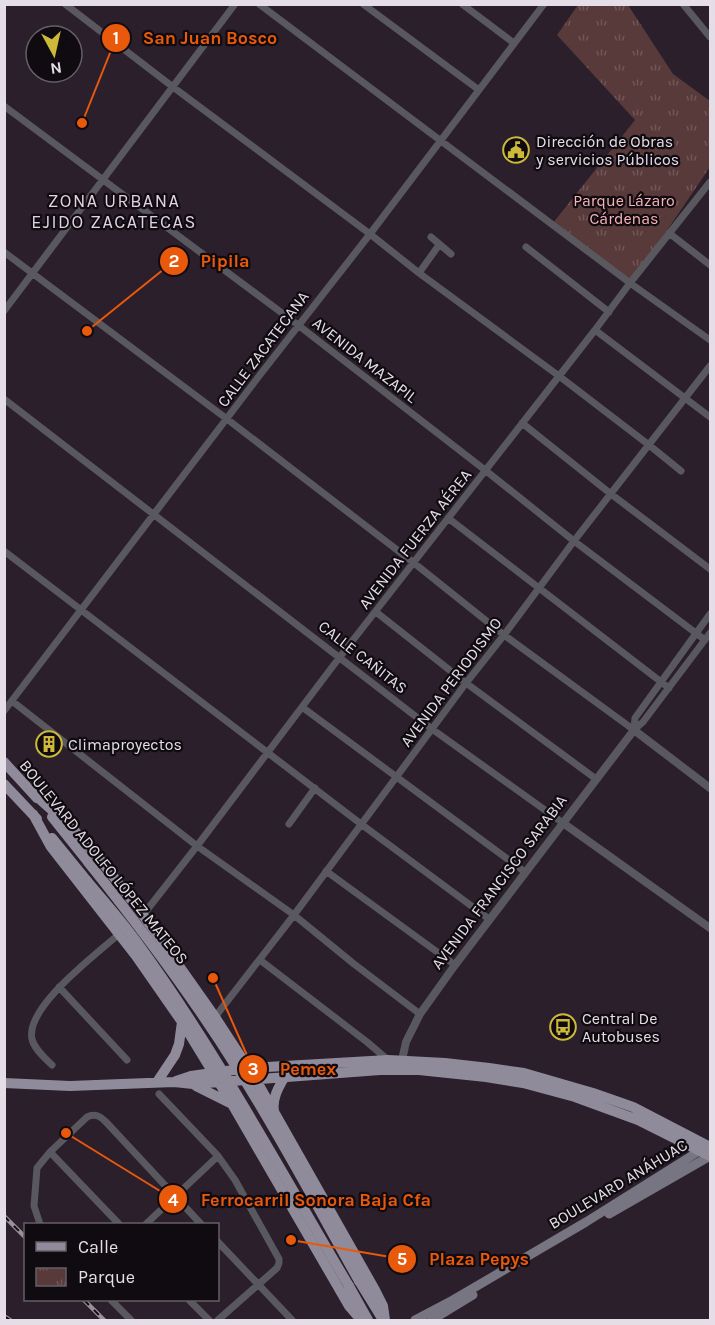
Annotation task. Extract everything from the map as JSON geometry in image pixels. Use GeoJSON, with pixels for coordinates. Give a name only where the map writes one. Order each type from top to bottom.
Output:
{"type":"FeatureCollection","features":[{"type":"Feature","properties":{"kind":"main road","name":"BOULEVARD ADOLFO LÓPEZ MATEOS"},"geometry":{"type":"LineString","coordinates":[[4,762],[34,794],[170,968],[237,1068],[263,1110],[354,1284],[368,1320]]}},
{"type":"Feature","properties":{"kind":"main road","name":"BOULEVARD ADOLFO LÓPEZ MATEOS"},"geometry":{"type":"LineString","coordinates":[[6,789],[33,814],[135,939],[184,1009],[354,1284],[384,1320]]}},
{"type":"Feature","properties":{"kind":"main road"},"geometry":{"type":"LineString","coordinates":[[34,794],[74,830],[102,862],[143,915],[215,1017],[256,1080],[375,1290],[383,1306],[384,1320]]}},
{"type":"Feature","properties":{"kind":"main road"},"geometry":{"type":"LineString","coordinates":[[33,814],[51,848],[148,972],[182,1022],[349,1306],[361,1320]]}},
{"type":"Feature","properties":{"kind":"main road"},"geometry":{"type":"LineString","coordinates":[[158,1088],[179,1044],[182,1022]]}},
{"type":"Feature","properties":{"kind":"main road"},"geometry":{"type":"LineString","coordinates":[[240,1055],[276,1066]]}},
{"type":"Feature","properties":{"kind":"main road"},"geometry":{"type":"LineString","coordinates":[[4,1083],[158,1088],[191,1076],[248,1068],[388,1060],[445,1063],[524,1073],[593,1093],[633,1107],[709,1151]]}},
{"type":"Feature","properties":{"kind":"main road"},"geometry":{"type":"LineString","coordinates":[[174,1082],[218,1083],[380,1070],[419,1070],[486,1077],[514,1081],[575,1097],[638,1120],[709,1151]]}},
{"type":"Feature","properties":{"kind":"main road"},"geometry":{"type":"LineString","coordinates":[[275,1114],[274,1100],[284,1078]]}},
{"type":"Feature","properties":{"kind":"main road"},"geometry":{"type":"LineString","coordinates":[[193,1084],[231,1104]]}},
{"type":"Feature","properties":{"kind":"main road","name":"BOULEVARD ANÁHUAC"},"geometry":{"type":"LineString","coordinates":[[416,1320],[709,1151]]}},
{"type":"Feature","properties":{"kind":"main road","name":"BOULEVARD ANÁHUAC"},"geometry":{"type":"LineString","coordinates":[[432,1320],[709,1151]]}},
{"type":"Feature","properties":{"kind":"street"},"geometry":{"type":"LineString","coordinates":[[65,4],[172,87],[559,376],[681,471]]}},
{"type":"Feature","properties":{"kind":"street"},"geometry":{"type":"LineString","coordinates":[[4,311],[235,4]]}},
{"type":"Feature","properties":{"kind":"street"},"geometry":{"type":"LineString","coordinates":[[259,4],[630,283],[711,340]]}},
{"type":"Feature","properties":{"kind":"street"},"geometry":{"type":"LineString","coordinates":[[363,4],[479,90]]}},
{"type":"Feature","properties":{"kind":"street"},"geometry":{"type":"LineString","coordinates":[[462,4],[514,43]]}},
{"type":"Feature","properties":{"kind":"street","name":"CALLE ZACATECANA"},"geometry":{"type":"LineString","coordinates":[[4,711],[544,4]]}},
{"type":"Feature","properties":{"kind":"street"},"geometry":{"type":"LineString","coordinates":[[683,4],[711,38]]}},
{"type":"Feature","properties":{"kind":"street","name":"AVENIDA MAZAPIL"},"geometry":{"type":"LineString","coordinates":[[4,106],[298,325],[574,541],[705,640]]}},
{"type":"Feature","properties":{"kind":"street","name":"AVENIDA FUERZA AÉREA"},"geometry":{"type":"LineString","coordinates":[[143,915],[339,658],[669,233],[709,185]]}},
{"type":"Feature","properties":{"kind":"street"},"geometry":{"type":"LineString","coordinates":[[669,233],[711,265]]}},
{"type":"Feature","properties":{"kind":"street"},"geometry":{"type":"LineString","coordinates":[[431,237],[451,254]]}},
{"type":"Feature","properties":{"kind":"street"},"geometry":{"type":"LineString","coordinates":[[419,273],[439,245]]}},
{"type":"Feature","properties":{"kind":"street"},"geometry":{"type":"LineString","coordinates":[[526,247],[609,312]]}},
{"type":"Feature","properties":{"kind":"street"},"geometry":{"type":"LineString","coordinates":[[4,252],[227,419],[504,635],[711,788]]}},
{"type":"Feature","properties":{"kind":"street"},"geometry":{"type":"LineString","coordinates":[[595,330],[711,417]]}},
{"type":"Feature","properties":{"kind":"street","name":"AVENIDA PERIODISMO"},"geometry":{"type":"LineString","coordinates":[[215,1017],[294,915],[466,682],[711,366]]}},
{"type":"Feature","properties":{"kind":"street","name":"CALLE CAÑITAS"},"geometry":{"type":"LineString","coordinates":[[4,399],[432,729],[711,928]]}},
{"type":"Feature","properties":{"kind":"street"},"geometry":{"type":"LineString","coordinates":[[522,423],[711,569]]}},
{"type":"Feature","properties":{"kind":"street"},"geometry":{"type":"LineString","coordinates":[[448,518],[669,688]]}},
{"type":"Feature","properties":{"kind":"street"},"geometry":{"type":"LineString","coordinates":[[4,551],[489,919]]}},
{"type":"Feature","properties":{"kind":"street"},"geometry":{"type":"LineString","coordinates":[[376,612],[596,779]]}},
{"type":"Feature","properties":{"kind":"street","name":"AVENIDA FRANCISCO SARABIA"},"geometry":{"type":"LineString","coordinates":[[634,730],[635,718],[711,614]]}},
{"type":"Feature","properties":{"kind":"street","name":"AVENIDA FRANCISCO SARABIA"},"geometry":{"type":"LineString","coordinates":[[402,1060],[406,1042],[420,1014],[455,965],[596,779],[711,633]]}},
{"type":"Feature","properties":{"kind":"street"},"geometry":{"type":"LineString","coordinates":[[12,701],[197,846],[294,915],[420,1014]]}},
{"type":"Feature","properties":{"kind":"street"},"geometry":{"type":"LineString","coordinates":[[302,706],[525,872]]}},
{"type":"Feature","properties":{"kind":"street"},"geometry":{"type":"LineString","coordinates":[[289,824],[315,788]]}},
{"type":"Feature","properties":{"kind":"street"},"geometry":{"type":"LineString","coordinates":[[326,871],[455,965]]}},
{"type":"Feature","properties":{"kind":"street"},"geometry":{"type":"LineString","coordinates":[[52,1065],[32,1041],[31,1031],[44,1004],[59,987],[119,934]]}},
{"type":"Feature","properties":{"kind":"street"},"geometry":{"type":"LineString","coordinates":[[260,960],[388,1060]]}},
{"type":"Feature","properties":{"kind":"street"},"geometry":{"type":"LineString","coordinates":[[59,987],[127,1060]]}},
{"type":"Feature","properties":{"kind":"street"},"geometry":{"type":"LineString","coordinates":[[158,1088],[218,1156],[235,1180],[278,1257],[277,1268],[218,1320]]}},
{"type":"Feature","properties":{"kind":"street"},"geometry":{"type":"LineString","coordinates":[[40,1223],[34,1206],[36,1172],[50,1152],[90,1115],[97,1115],[106,1122],[200,1223]]}},
{"type":"Feature","properties":{"kind":"street"},"geometry":{"type":"LineString","coordinates":[[50,1152],[118,1223]]}},
{"type":"Feature","properties":{"kind":"street"},"geometry":{"type":"LineString","coordinates":[[147,1223],[218,1156]]}},
{"type":"Feature","properties":{"kind":"street"},"geometry":{"type":"LineString","coordinates":[[219,1243],[292,1320]]}},
{"type":"Feature","properties":{"kind":"street"},"geometry":{"type":"LineString","coordinates":[[113,1301],[131,1320]]}},
{"type":"Feature","properties":{"kind":"street"},"geometry":{"type":"LineString","coordinates":[[191,1301],[209,1320]]}},
{"type":"Feature","properties":{"kind":"green space","name":"Parque Lázaro Cárdenas"},"geometry":{"type":"Polygon","coordinates":[[[578,5],[628,5],[673,74],[710,101],[710,167],[632,282],[553,223],[635,120],[557,35],[578,5]]]}},
{"type":"Feature","properties":{"kind":"railway"},"geometry":{"type":"LineString","coordinates":[[4,1216],[24,1236]]}},
{"type":"Feature","properties":{"kind":"railway"},"geometry":{"type":"LineString","coordinates":[[85,1301],[104,1320]]}},
{"type":"Feature","properties":{"kind":"railway"},"geometry":{"type":"LineString","coordinates":[[4,1316],[10,1320]]}},
{"type":"Feature","properties":{"kind":"place","name":"San Juan Bosco"},"geometry":{"type":"Point","coordinates":[82,123]}},
{"type":"Feature","properties":{"kind":"place","name":"Dirección de Obras y servicios Públicos"},"geometry":{"type":"Point","coordinates":[516,150]}},
{"type":"Feature","properties":{"kind":"place","name":"Pipila"},"geometry":{"type":"Point","coordinates":[87,331]}},
{"type":"Feature","properties":{"kind":"place","name":"Climaproyectos"},"geometry":{"type":"Point","coordinates":[49,744]}},
{"type":"Feature","properties":{"kind":"place","name":"Pemex"},"geometry":{"type":"Point","coordinates":[213,978]}},
{"type":"Feature","properties":{"kind":"place","name":"Central De Autobuses"},"geometry":{"type":"Point","coordinates":[563,1027]}},
{"type":"Feature","properties":{"kind":"place","name":"Ferrocarril Sonora Baja Cfa"},"geometry":{"type":"Point","coordinates":[66,1133]}},
{"type":"Feature","properties":{"kind":"place","name":"Plaza Pepys"},"geometry":{"type":"Point","coordinates":[291,1240]}},
{"type":"Feature","properties":{"kind":"district","name":"ZONA URBANA EJIDO ZACATECAS"},"geometry":{"type":"Point","coordinates":[114,211]}}]}
